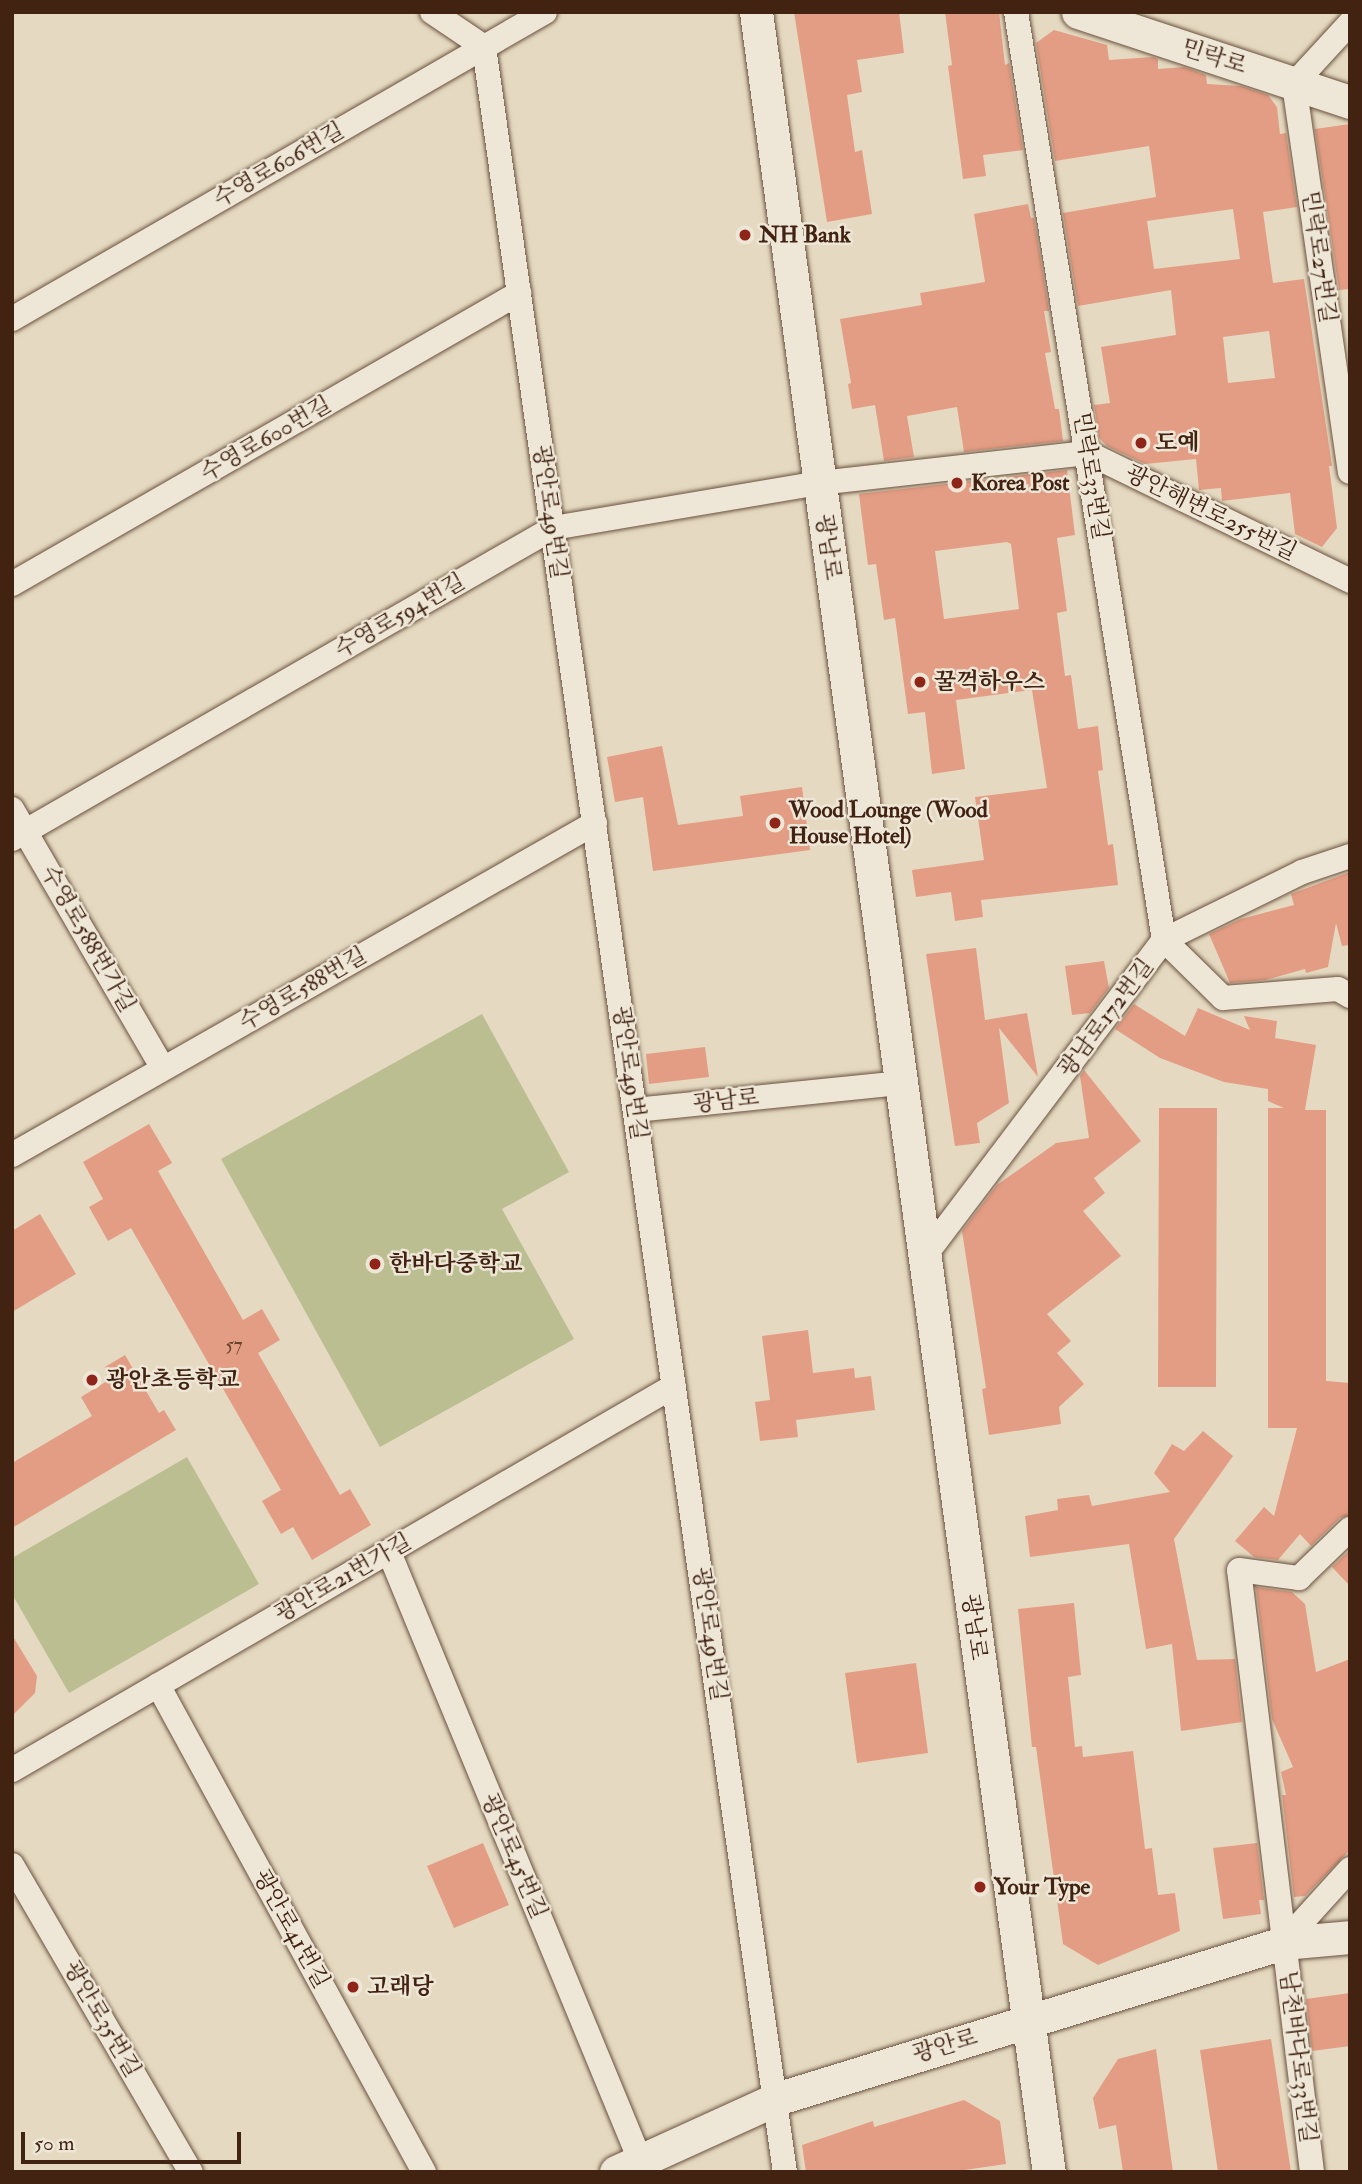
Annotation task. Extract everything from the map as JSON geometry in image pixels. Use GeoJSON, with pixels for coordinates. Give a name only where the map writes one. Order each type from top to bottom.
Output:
{"type":"FeatureCollection","features":[{"type":"Feature","properties":{"kind":"main road","name":"광남로"},"geometry":{"type":"LineString","coordinates":[[756,12],[1049,2172]]}},
{"type":"Feature","properties":{"kind":"main road","name":"민락로"},"geometry":{"type":"LineString","coordinates":[[1078,12],[1350,102]]}},
{"type":"Feature","properties":{"kind":"main road","name":"광안로"},"geometry":{"type":"LineString","coordinates":[[628,2166],[776,2099],[1283,1943],[1350,1937]]}},
{"type":"Feature","properties":{"kind":"street"},"geometry":{"type":"LineString","coordinates":[[432,12],[484,47]]}},
{"type":"Feature","properties":{"kind":"street","name":"수영로606번길"},"geometry":{"type":"LineString","coordinates":[[12,319],[545,12]]}},
{"type":"Feature","properties":{"kind":"street","name":"민락로33번길"},"geometry":{"type":"LineString","coordinates":[[1016,12],[1164,940]]}},
{"type":"Feature","properties":{"kind":"street"},"geometry":{"type":"LineString","coordinates":[[1294,84],[1350,23]]}},
{"type":"Feature","properties":{"kind":"street","name":"광안로49번길"},"geometry":{"type":"LineString","coordinates":[[484,47],[785,2172]]}},
{"type":"Feature","properties":{"kind":"street","name":"민락로27번길"},"geometry":{"type":"LineString","coordinates":[[1294,84],[1350,472]]}},
{"type":"Feature","properties":{"kind":"street","name":"수영로600번길"},"geometry":{"type":"LineString","coordinates":[[12,584],[519,293]]}},
{"type":"Feature","properties":{"kind":"street"},"geometry":{"type":"LineString","coordinates":[[820,483],[1088,453]]}},
{"type":"Feature","properties":{"kind":"street","name":"광안해변로255번길"},"geometry":{"type":"LineString","coordinates":[[1088,453],[1350,581]]}},
{"type":"Feature","properties":{"kind":"street","name":"수영로594번길"},"geometry":{"type":"LineString","coordinates":[[19,835],[553,528],[820,483]]}},
{"type":"Feature","properties":{"kind":"street","name":"수영로588번가길"},"geometry":{"type":"LineString","coordinates":[[12,809],[19,835],[163,1069]]}},
{"type":"Feature","properties":{"kind":"street","name":"수영로588번길"},"geometry":{"type":"LineString","coordinates":[[12,1154],[595,823]]}},
{"type":"Feature","properties":{"kind":"street","name":"광남로172번길"},"geometry":{"type":"LineString","coordinates":[[924,1257],[1164,940],[1302,872],[1350,856]]}},
{"type":"Feature","properties":{"kind":"street"},"geometry":{"type":"LineString","coordinates":[[1164,940],[1223,998],[1338,989],[1350,996]]}},
{"type":"Feature","properties":{"kind":"street","name":"광남로"},"geometry":{"type":"LineString","coordinates":[[635,1110],[901,1083]]}},
{"type":"Feature","properties":{"kind":"street","name":"광안로21번가길"},"geometry":{"type":"LineString","coordinates":[[12,1770],[674,1386]]}},
{"type":"Feature","properties":{"kind":"street"},"geometry":{"type":"LineString","coordinates":[[1283,1943],[1239,1570],[1298,1578],[1350,1529]]}},
{"type":"Feature","properties":{"kind":"street","name":"광안로45번길"},"geometry":{"type":"LineString","coordinates":[[389,1552],[628,2166]]}},
{"type":"Feature","properties":{"kind":"street","name":"광안로41번길"},"geometry":{"type":"LineString","coordinates":[[158,1685],[424,2172]]}},
{"type":"Feature","properties":{"kind":"street","name":"광안로35번길"},"geometry":{"type":"LineString","coordinates":[[12,1865],[191,2172]]}},
{"type":"Feature","properties":{"kind":"street"},"geometry":{"type":"LineString","coordinates":[[1283,1943],[1350,1869]]}},
{"type":"Feature","properties":{"kind":"street","name":"남천바다로33번길"},"geometry":{"type":"LineString","coordinates":[[1283,1943],[1312,2172]]}},
{"type":"Feature","properties":{"kind":"green space"},"geometry":{"type":"Polygon","coordinates":[[[482,1014],[569,1172],[502,1209],[574,1339],[380,1447],[221,1159],[482,1014]]]}},
{"type":"Feature","properties":{"kind":"green space"},"geometry":{"type":"Polygon","coordinates":[[[187,1457],[259,1584],[69,1693],[12,1594],[12,1558],[187,1457]]]}},
{"type":"Feature","properties":{"kind":"building"},"geometry":{"type":"Polygon","coordinates":[[[794,12],[899,12],[904,53],[857,60],[862,92],[847,95],[855,152],[862,150],[872,214],[827,222],[794,12]]]}},
{"type":"Feature","properties":{"kind":"building"},"geometry":{"type":"Polygon","coordinates":[[[945,12],[999,12],[1005,65],[1009,63],[1023,150],[983,155],[986,176],[963,179],[948,66],[952,65],[945,12]]]}},
{"type":"Feature","properties":{"kind":"building"},"geometry":{"type":"Polygon","coordinates":[[[1054,30],[1107,45],[1109,60],[1153,57],[1158,59],[1158,69],[1184,67],[1206,75],[1207,84],[1241,86],[1268,95],[1277,107],[1280,134],[1286,133],[1297,207],[1263,212],[1273,283],[1304,279],[1332,466],[1329,466],[1337,528],[1322,547],[1295,534],[1290,493],[1222,501],[1221,488],[1199,490],[1196,459],[1145,464],[1107,446],[1099,438],[1094,405],[1110,403],[1101,347],[1176,335],[1171,290],[1078,306],[1063,213],[1156,197],[1149,146],[1055,161],[1036,43],[1054,30]],[[1233,209],[1147,221],[1154,269],[1240,259],[1233,209]],[[1269,331],[1223,337],[1228,383],[1275,378],[1269,331]]]}},
{"type":"Feature","properties":{"kind":"building"},"geometry":{"type":"Polygon","coordinates":[[[1350,124],[1350,289],[1339,290],[1315,129],[1350,124]]]}},
{"type":"Feature","properties":{"kind":"building"},"geometry":{"type":"Polygon","coordinates":[[[1028,204],[1031,218],[1034,218],[1049,311],[1044,311],[1051,352],[1045,353],[1055,409],[1059,409],[1063,441],[964,452],[957,407],[907,416],[914,457],[884,461],[875,405],[852,409],[848,384],[851,383],[840,319],[922,305],[920,293],[985,282],[974,214],[1028,204]]]}},
{"type":"Feature","properties":{"kind":"building"},"geometry":{"type":"Polygon","coordinates":[[[1067,470],[1075,535],[1057,538],[1067,611],[1057,613],[1065,676],[1071,675],[1078,729],[1098,726],[1103,770],[1098,771],[1108,845],[1113,844],[1118,885],[981,900],[983,917],[955,921],[951,892],[916,897],[912,870],[984,860],[975,797],[1047,788],[1032,690],[956,700],[965,769],[932,774],[925,712],[908,714],[895,618],[884,620],[876,564],[868,565],[859,494],[1067,470]],[[1007,542],[935,551],[944,619],[1019,609],[1011,544],[1007,542]]]}},
{"type":"Feature","properties":{"kind":"building"},"geometry":{"type":"Polygon","coordinates":[[[662,746],[678,825],[743,816],[740,796],[802,787],[810,850],[653,871],[643,797],[615,802],[607,757],[662,746]]]}},
{"type":"Feature","properties":{"kind":"building"},"geometry":{"type":"Polygon","coordinates":[[[1350,872],[1350,945],[1342,946],[1336,923],[1328,967],[1306,973],[1305,969],[1265,980],[1230,983],[1209,934],[1241,919],[1294,905],[1291,894],[1350,872]]]}},
{"type":"Feature","properties":{"kind":"building"},"geometry":{"type":"Polygon","coordinates":[[[976,948],[985,1020],[1027,1013],[1038,1077],[999,1028],[1009,1103],[977,1123],[980,1143],[955,1146],[926,954],[976,948]]]}},
{"type":"Feature","properties":{"kind":"building"},"geometry":{"type":"Polygon","coordinates":[[[1104,961],[1109,988],[1090,1013],[1072,1015],[1065,966],[1104,961]]]}},
{"type":"Feature","properties":{"kind":"building"},"geometry":{"type":"Polygon","coordinates":[[[1134,1004],[1185,1036],[1198,1008],[1250,1030],[1244,1016],[1277,1021],[1275,1038],[1316,1045],[1305,1110],[1326,1110],[1326,1381],[1350,1383],[1350,1515],[1340,1518],[1311,1546],[1300,1534],[1278,1560],[1254,1557],[1235,1541],[1264,1507],[1274,1516],[1297,1428],[1268,1428],[1268,1108],[1284,1108],[1268,1101],[1268,1089],[1224,1082],[1160,1058],[1115,1029],[1134,1004]]]}},
{"type":"Feature","properties":{"kind":"building"},"geometry":{"type":"Polygon","coordinates":[[[705,1047],[709,1077],[649,1084],[646,1054],[705,1047]]]}},
{"type":"Feature","properties":{"kind":"building"},"geometry":{"type":"Polygon","coordinates":[[[1084,1070],[1141,1141],[1094,1178],[1105,1193],[1083,1211],[1121,1256],[1047,1314],[1071,1341],[1057,1353],[1084,1384],[1059,1407],[1061,1424],[989,1435],[982,1389],[986,1388],[962,1231],[997,1185],[1056,1143],[1089,1138],[1080,1076],[1084,1070]]]}},
{"type":"Feature","properties":{"kind":"building"},"geometry":{"type":"Polygon","coordinates":[[[1159,1108],[1217,1108],[1216,1387],[1158,1387],[1159,1108]]]}},
{"type":"Feature","properties":{"kind":"building"},"geometry":{"type":"Polygon","coordinates":[[[149,1124],[172,1163],[158,1171],[243,1320],[262,1309],[280,1340],[258,1353],[340,1495],[350,1489],[371,1525],[312,1560],[293,1527],[281,1534],[262,1501],[281,1490],[131,1228],[108,1241],[89,1207],[103,1199],[83,1162],[149,1124]]]}},
{"type":"Feature","properties":{"kind":"building"},"geometry":{"type":"Polygon","coordinates":[[[40,1214],[76,1274],[12,1312],[12,1231],[40,1214]]]}},
{"type":"Feature","properties":{"kind":"building"},"geometry":{"type":"Polygon","coordinates":[[[808,1330],[813,1373],[854,1368],[855,1378],[871,1376],[875,1410],[796,1420],[798,1437],[760,1441],[755,1402],[770,1400],[762,1336],[808,1330]]]}},
{"type":"Feature","properties":{"kind":"building"},"geometry":{"type":"Polygon","coordinates":[[[125,1355],[159,1413],[164,1410],[176,1430],[12,1528],[12,1463],[92,1416],[81,1397],[112,1378],[105,1367],[125,1355]]]}},
{"type":"Feature","properties":{"kind":"building"},"geometry":{"type":"Polygon","coordinates":[[[1203,1431],[1233,1456],[1174,1539],[1197,1660],[1235,1659],[1242,1722],[1181,1731],[1172,1644],[1146,1649],[1129,1544],[1030,1557],[1025,1516],[1058,1510],[1057,1499],[1089,1495],[1092,1506],[1170,1492],[1154,1473],[1172,1444],[1184,1451],[1203,1431]]]}},
{"type":"Feature","properties":{"kind":"building"},"geometry":{"type":"Polygon","coordinates":[[[1350,1550],[1350,1586],[1332,1567],[1350,1550]]]}},
{"type":"Feature","properties":{"kind":"building"},"geometry":{"type":"Polygon","coordinates":[[[1256,1587],[1292,1592],[1305,1604],[1316,1672],[1350,1659],[1350,1850],[1305,1896],[1294,1897],[1282,1795],[1286,1795],[1281,1772],[1293,1767],[1272,1719],[1256,1587]]]}},
{"type":"Feature","properties":{"kind":"building"},"geometry":{"type":"Polygon","coordinates":[[[1074,1603],[1081,1675],[1068,1677],[1075,1747],[1082,1746],[1083,1757],[1133,1751],[1145,1849],[1152,1848],[1158,1895],[1175,1893],[1180,1931],[1098,1965],[1063,1944],[1036,1747],[1032,1747],[1018,1609],[1074,1603]]]}},
{"type":"Feature","properties":{"kind":"building"},"geometry":{"type":"Polygon","coordinates":[[[12,1635],[37,1676],[35,1693],[12,1716],[12,1635]]]}},
{"type":"Feature","properties":{"kind":"building"},"geometry":{"type":"Polygon","coordinates":[[[916,1663],[928,1753],[857,1763],[845,1673],[916,1663]]]}},
{"type":"Feature","properties":{"kind":"building"},"geometry":{"type":"Polygon","coordinates":[[[483,1843],[509,1905],[454,1928],[427,1866],[483,1843]]]}},
{"type":"Feature","properties":{"kind":"building"},"geometry":{"type":"Polygon","coordinates":[[[1257,1843],[1264,1900],[1259,1900],[1261,1914],[1223,1919],[1213,1848],[1257,1843]]]}},
{"type":"Feature","properties":{"kind":"building"},"geometry":{"type":"Polygon","coordinates":[[[1350,1993],[1350,2046],[1312,2051],[1306,1999],[1350,1993]]]}},
{"type":"Feature","properties":{"kind":"building"},"geometry":{"type":"Polygon","coordinates":[[[1271,2039],[1291,2172],[1218,2172],[1200,2050],[1271,2039]]]}},
{"type":"Feature","properties":{"kind":"building"},"geometry":{"type":"Polygon","coordinates":[[[1156,2049],[1173,2172],[1123,2172],[1116,2125],[1099,2129],[1093,2098],[1118,2059],[1156,2049]]]}},
{"type":"Feature","properties":{"kind":"building"},"geometry":{"type":"Polygon","coordinates":[[[964,2100],[1000,2121],[1006,2164],[951,2172],[806,2172],[802,2145],[873,2121],[874,2127],[964,2100]]]}},
{"type":"Feature","properties":{"kind":"place","name":"NH Bank"},"geometry":{"type":"Point","coordinates":[745,235]}},
{"type":"Feature","properties":{"kind":"place","name":"도예"},"geometry":{"type":"Point","coordinates":[1141,443]}},
{"type":"Feature","properties":{"kind":"place","name":"Korea Post"},"geometry":{"type":"Point","coordinates":[957,483]}},
{"type":"Feature","properties":{"kind":"place","name":"꿀꺽하우스"},"geometry":{"type":"Point","coordinates":[920,682]}},
{"type":"Feature","properties":{"kind":"place","name":"Wood Lounge (Wood House Hotel)"},"geometry":{"type":"Point","coordinates":[775,823]}},
{"type":"Feature","properties":{"kind":"place","name":"한바다중학교"},"geometry":{"type":"Point","coordinates":[375,1264]}},
{"type":"Feature","properties":{"kind":"place","name":"광안초등학교"},"geometry":{"type":"Point","coordinates":[92,1380]}},
{"type":"Feature","properties":{"kind":"place","name":"Your Type"},"geometry":{"type":"Point","coordinates":[980,1887]}},
{"type":"Feature","properties":{"kind":"place","name":"고래당"},"geometry":{"type":"Point","coordinates":[353,1987]}}]}
